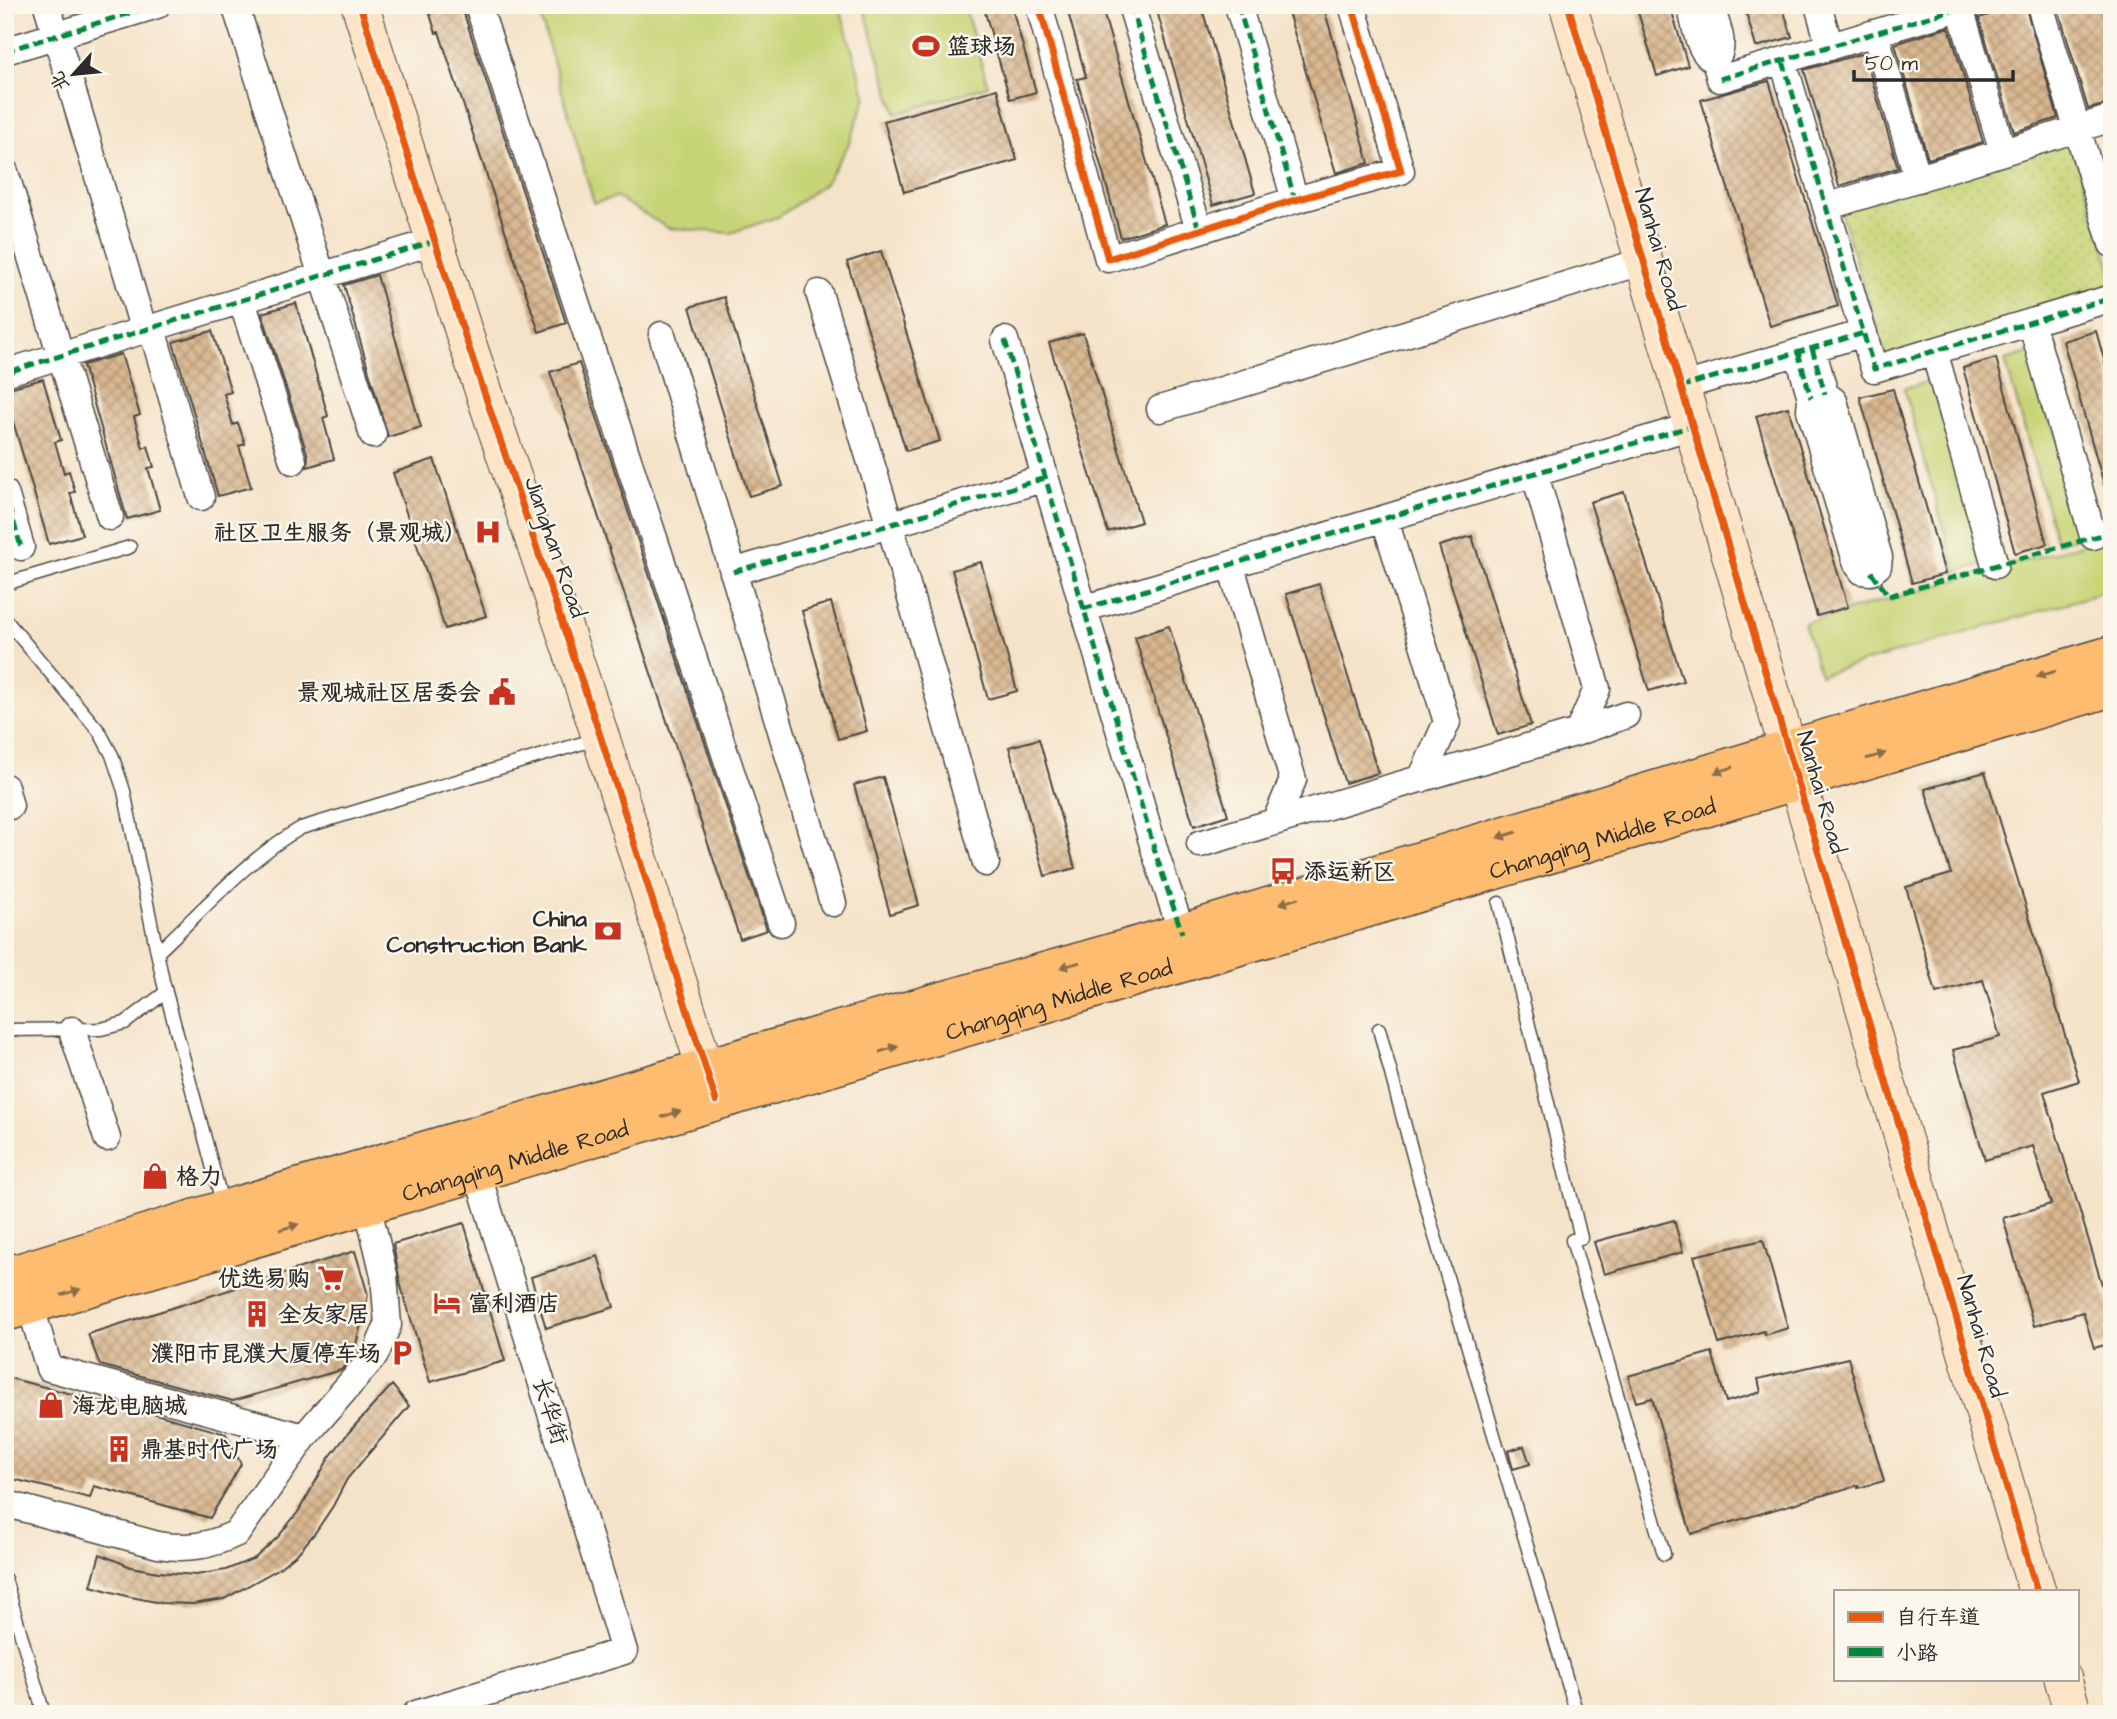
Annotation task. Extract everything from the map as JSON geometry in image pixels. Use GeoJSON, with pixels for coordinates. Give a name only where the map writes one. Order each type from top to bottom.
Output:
{"type":"FeatureCollection","features":[{"type":"Feature","properties":{"kind":"main road","name":"Changqing Middle Road"},"geometry":{"type":"LineString","coordinates":[[15,1291],[223,1210],[711,1084],[1794,765],[2112,655]]}},
{"type":"Feature","properties":{"kind":"main road","name":"Changqing Middle Road"},"geometry":{"type":"LineString","coordinates":[[15,1291],[367,1204],[477,1171],[711,1084],[1182,933],[1794,765],[2112,687]]}},
{"type":"Feature","properties":{"kind":"street"},"geometry":{"type":"LineString","coordinates":[[47,5],[201,497]]}},
{"type":"Feature","properties":{"kind":"street"},"geometry":{"type":"LineString","coordinates":[[235,5],[373,435]]}},
{"type":"Feature","properties":{"kind":"street","name":"Jianghan Road"},"geometry":{"type":"LineString","coordinates":[[360,5],[435,241],[601,738],[711,1084]]}},
{"type":"Feature","properties":{"kind":"street"},"geometry":{"type":"LineString","coordinates":[[478,5],[782,923]]}},
{"type":"Feature","properties":{"kind":"street"},"geometry":{"type":"LineString","coordinates":[[1039,5],[1108,259],[1295,200],[1401,171],[1352,5]]}},
{"type":"Feature","properties":{"kind":"street"},"geometry":{"type":"LineString","coordinates":[[1238,5],[1295,200]]}},
{"type":"Feature","properties":{"kind":"street","name":"Nanhai Road"},"geometry":{"type":"LineString","coordinates":[[1568,5],[2037,1590]]}},
{"type":"Feature","properties":{"kind":"street"},"geometry":{"type":"LineString","coordinates":[[1690,5],[1703,51],[1708,58],[1715,60]]}},
{"type":"Feature","properties":{"kind":"street"},"geometry":{"type":"LineString","coordinates":[[1710,5],[1722,46],[1715,60]]}},
{"type":"Feature","properties":{"kind":"street"},"geometry":{"type":"LineString","coordinates":[[1818,5],[1830,47]]}},
{"type":"Feature","properties":{"kind":"street"},"geometry":{"type":"LineString","coordinates":[[2040,5],[2112,243]]}},
{"type":"Feature","properties":{"kind":"street"},"geometry":{"type":"LineString","coordinates":[[5,51],[144,7]]}},
{"type":"Feature","properties":{"kind":"street"},"geometry":{"type":"LineString","coordinates":[[1140,7],[1199,230]]}},
{"type":"Feature","properties":{"kind":"street"},"geometry":{"type":"LineString","coordinates":[[1715,60],[1720,79],[1949,8],[2003,152]]}},
{"type":"Feature","properties":{"kind":"street"},"geometry":{"type":"LineString","coordinates":[[1875,33],[1918,179]]}},
{"type":"Feature","properties":{"kind":"street"},"geometry":{"type":"LineString","coordinates":[[1783,61],[1874,369],[2112,298]]}},
{"type":"Feature","properties":{"kind":"street"},"geometry":{"type":"LineString","coordinates":[[1826,207],[2112,118]]}},
{"type":"Feature","properties":{"kind":"street"},"geometry":{"type":"LineString","coordinates":[[5,172],[110,517]]}},
{"type":"Feature","properties":{"kind":"street"},"geometry":{"type":"LineString","coordinates":[[11,371],[435,241]]}},
{"type":"Feature","properties":{"kind":"street"},"geometry":{"type":"LineString","coordinates":[[1160,408],[1644,261]]}},
{"type":"Feature","properties":{"kind":"street"},"geometry":{"type":"LineString","coordinates":[[819,293],[890,525],[986,863]]}},
{"type":"Feature","properties":{"kind":"street"},"geometry":{"type":"LineString","coordinates":[[242,301],[293,461]]}},
{"type":"Feature","properties":{"kind":"street"},"geometry":{"type":"LineString","coordinates":[[2031,322],[2092,536]]}},
{"type":"Feature","properties":{"kind":"street"},"geometry":{"type":"LineString","coordinates":[[1680,387],[1864,333]]}},
{"type":"Feature","properties":{"kind":"street"},"geometry":{"type":"LineString","coordinates":[[662,335],[833,903]]}},
{"type":"Feature","properties":{"kind":"street"},"geometry":{"type":"LineString","coordinates":[[1005,340],[1156,855],[1182,933]]}},
{"type":"Feature","properties":{"kind":"street"},"geometry":{"type":"LineString","coordinates":[[1805,350],[1818,396],[1810,410],[1857,564],[1862,570],[1871,572],[1878,566],[1879,557],[1834,401],[1818,396]]}},
{"type":"Feature","properties":{"kind":"street"},"geometry":{"type":"LineString","coordinates":[[1934,351],[1995,565]]}},
{"type":"Feature","properties":{"kind":"street"},"geometry":{"type":"LineString","coordinates":[[1083,609],[1692,426]]}},
{"type":"Feature","properties":{"kind":"street"},"geometry":{"type":"LineString","coordinates":[[1535,475],[1597,689],[1578,732]]}},
{"type":"Feature","properties":{"kind":"street"},"geometry":{"type":"LineString","coordinates":[[733,572],[1045,478]]}},
{"type":"Feature","properties":{"kind":"street"},"geometry":{"type":"LineString","coordinates":[[5,493],[21,547]]}},
{"type":"Feature","properties":{"kind":"street"},"geometry":{"type":"LineString","coordinates":[[1385,520],[1447,722],[1421,779]]}},
{"type":"Feature","properties":{"kind":"street"},"geometry":{"type":"LineString","coordinates":[[1231,566],[1293,780],[1276,820]]}},
{"type":"Feature","properties":{"kind":"street"},"geometry":{"type":"LineString","coordinates":[[1200,844],[1578,732],[1626,715]]}},
{"type":"Feature","properties":{"kind":"street"},"geometry":{"type":"LineString","coordinates":[[72,1030],[107,1138]]}},
{"type":"Feature","properties":{"kind":"street","name":"长华街"},"geometry":{"type":"LineString","coordinates":[[416,1714],[624,1651],[477,1171]]}},
{"type":"Feature","properties":{"kind":"street"},"geometry":{"type":"LineString","coordinates":[[5,1507],[11,1506],[180,1549],[221,1541],[237,1533],[304,1437],[375,1355],[388,1325],[384,1275],[367,1204]]}},
{"type":"Feature","properties":{"kind":"street"},"geometry":{"type":"LineString","coordinates":[[15,1291],[49,1368],[304,1437]]}},
{"type":"Feature","properties":{"kind":"street"},"geometry":{"type":"LineString","coordinates":[[2063,1680],[2073,1714]]}},
{"type":"Feature","properties":{"kind":"lane"},"geometry":{"type":"LineString","coordinates":[[5,584],[130,547]]}},
{"type":"Feature","properties":{"kind":"lane"},"geometry":{"type":"LineString","coordinates":[[5,619],[99,731],[112,755],[124,790],[166,992],[223,1210]]}},
{"type":"Feature","properties":{"kind":"lane"},"geometry":{"type":"LineString","coordinates":[[157,954],[262,854],[282,838],[301,828],[601,738]]}},
{"type":"Feature","properties":{"kind":"lane"},"geometry":{"type":"LineString","coordinates":[[1499,904],[1581,1238],[1572,1240],[1664,1554]]}},
{"type":"Feature","properties":{"kind":"lane"},"geometry":{"type":"LineString","coordinates":[[5,1030],[101,1029],[125,1023],[166,992]]}},
{"type":"Feature","properties":{"kind":"lane"},"geometry":{"type":"LineString","coordinates":[[1379,1030],[1431,1223],[1577,1714]]}},
{"type":"Feature","properties":{"kind":"lane"},"geometry":{"type":"LineString","coordinates":[[5,1579],[44,1714]]}},
{"type":"Feature","properties":{"kind":"green space"},"geometry":{"type":"Polygon","coordinates":[[[537,5],[839,5],[866,97],[848,146],[825,183],[780,216],[731,233],[668,228],[616,197],[594,203],[537,5]]]}},
{"type":"Feature","properties":{"kind":"green space","name":"篮球场"},"geometry":{"type":"Polygon","coordinates":[[[863,5],[964,5],[988,86],[896,114],[863,5]]]}},
{"type":"Feature","properties":{"kind":"green space"},"geometry":{"type":"Polygon","coordinates":[[[2070,139],[2112,271],[2112,287],[1886,357],[1840,211],[2070,139]]]}},
{"type":"Feature","properties":{"kind":"green space"},"geometry":{"type":"Polygon","coordinates":[[[2032,352],[2085,536],[2057,543],[2005,360],[2032,352]]]}},
{"type":"Feature","properties":{"kind":"green space"},"geometry":{"type":"Polygon","coordinates":[[[1932,381],[1984,564],[1956,572],[1904,388],[1932,381]]]}},
{"type":"Feature","properties":{"kind":"green space"},"geometry":{"type":"Polygon","coordinates":[[[2112,536],[2112,590],[1820,675],[1804,623],[2112,536]]]}},
{"type":"Feature","properties":{"kind":"building"},"geometry":{"type":"Polygon","coordinates":[[[427,5],[461,5],[566,323],[539,332],[439,32],[436,33],[427,5]]]}},
{"type":"Feature","properties":{"kind":"building"},"geometry":{"type":"Polygon","coordinates":[[[983,5],[1011,5],[1036,92],[1010,99],[983,5]]]}},
{"type":"Feature","properties":{"kind":"building"},"geometry":{"type":"Polygon","coordinates":[[[1066,5],[1101,5],[1165,224],[1121,238],[1077,79],[1086,77],[1066,5]]]}},
{"type":"Feature","properties":{"kind":"building"},"geometry":{"type":"Polygon","coordinates":[[[1176,5],[1201,5],[1255,193],[1213,205],[1157,11],[1176,5]]]}},
{"type":"Feature","properties":{"kind":"building"},"geometry":{"type":"Polygon","coordinates":[[[1286,5],[1323,5],[1369,163],[1336,173],[1286,5]]]}},
{"type":"Feature","properties":{"kind":"building"},"geometry":{"type":"Polygon","coordinates":[[[1636,5],[1670,5],[1688,66],[1657,76],[1636,5]]]}},
{"type":"Feature","properties":{"kind":"building"},"geometry":{"type":"Polygon","coordinates":[[[1744,5],[1782,5],[1792,37],[1756,47],[1744,5]]]}},
{"type":"Feature","properties":{"kind":"building"},"geometry":{"type":"Polygon","coordinates":[[[2025,5],[2058,118],[2014,132],[1979,18],[2025,5]]]}},
{"type":"Feature","properties":{"kind":"building"},"geometry":{"type":"Polygon","coordinates":[[[2057,5],[2102,5],[2112,38],[2112,103],[2088,109],[2057,5]]]}},
{"type":"Feature","properties":{"kind":"building"},"geometry":{"type":"Polygon","coordinates":[[[1949,27],[1983,142],[1928,159],[1895,44],[1949,27]]]}},
{"type":"Feature","properties":{"kind":"building"},"geometry":{"type":"Polygon","coordinates":[[[1864,53],[1898,168],[1839,186],[1804,70],[1864,53]]]}},
{"type":"Feature","properties":{"kind":"building"},"geometry":{"type":"Polygon","coordinates":[[[1769,81],[1838,306],[1770,326],[1701,100],[1769,81]]]}},
{"type":"Feature","properties":{"kind":"building"},"geometry":{"type":"Polygon","coordinates":[[[997,89],[1017,160],[904,192],[884,121],[997,89]]]}},
{"type":"Feature","properties":{"kind":"building"},"geometry":{"type":"Polygon","coordinates":[[[881,251],[940,441],[906,451],[847,262],[881,251]]]}},
{"type":"Feature","properties":{"kind":"building"},"geometry":{"type":"Polygon","coordinates":[[[377,275],[421,427],[388,437],[344,285],[377,275]]]}},
{"type":"Feature","properties":{"kind":"building"},"geometry":{"type":"Polygon","coordinates":[[[724,297],[783,486],[749,496],[690,307],[724,297]]]}},
{"type":"Feature","properties":{"kind":"building"},"geometry":{"type":"Polygon","coordinates":[[[296,303],[328,416],[323,418],[334,459],[307,467],[308,456],[262,313],[296,303]]]}},
{"type":"Feature","properties":{"kind":"building"},"geometry":{"type":"Polygon","coordinates":[[[212,331],[231,392],[224,394],[233,425],[238,423],[245,444],[239,446],[251,487],[218,496],[173,342],[212,331]]]}},
{"type":"Feature","properties":{"kind":"building"},"geometry":{"type":"Polygon","coordinates":[[[2096,331],[2112,388],[2112,495],[2107,495],[2063,341],[2096,331]]]}},
{"type":"Feature","properties":{"kind":"building"},"geometry":{"type":"Polygon","coordinates":[[[1083,333],[1141,522],[1108,532],[1049,343],[1083,333]]]}},
{"type":"Feature","properties":{"kind":"building"},"geometry":{"type":"Polygon","coordinates":[[[121,354],[140,415],[134,417],[143,448],[148,446],[154,467],[148,468],[160,510],[127,519],[83,365],[121,354]]]}},
{"type":"Feature","properties":{"kind":"building"},"geometry":{"type":"Polygon","coordinates":[[[1996,358],[2047,544],[2015,553],[1963,368],[1996,358]]]}},
{"type":"Feature","properties":{"kind":"building"},"geometry":{"type":"Polygon","coordinates":[[[579,363],[767,930],[740,939],[550,372],[579,363]]]}},
{"type":"Feature","properties":{"kind":"building"},"geometry":{"type":"Polygon","coordinates":[[[43,379],[61,440],[55,442],[64,473],[69,471],[75,492],[70,493],[82,535],[49,544],[5,394],[5,389],[43,379]]]}},
{"type":"Feature","properties":{"kind":"building"},"geometry":{"type":"Polygon","coordinates":[[[1893,389],[1945,574],[1912,583],[1860,397],[1893,389]]]}},
{"type":"Feature","properties":{"kind":"building"},"geometry":{"type":"Polygon","coordinates":[[[1788,407],[1848,607],[1817,616],[1756,416],[1788,407]]]}},
{"type":"Feature","properties":{"kind":"building"},"geometry":{"type":"Polygon","coordinates":[[[434,459],[486,616],[445,629],[393,473],[434,459]]]}},
{"type":"Feature","properties":{"kind":"building"},"geometry":{"type":"Polygon","coordinates":[[[1624,492],[1683,681],[1649,691],[1590,502],[1624,492]]]}},
{"type":"Feature","properties":{"kind":"building"},"geometry":{"type":"Polygon","coordinates":[[[1472,536],[1531,725],[1498,735],[1439,546],[1472,536]]]}},
{"type":"Feature","properties":{"kind":"building"},"geometry":{"type":"Polygon","coordinates":[[[981,562],[1017,691],[988,699],[952,570],[981,562]]]}},
{"type":"Feature","properties":{"kind":"building"},"geometry":{"type":"Polygon","coordinates":[[[1319,584],[1378,773],[1345,783],[1286,594],[1319,584]]]}},
{"type":"Feature","properties":{"kind":"building"},"geometry":{"type":"Polygon","coordinates":[[[831,602],[867,731],[838,739],[802,611],[831,602]]]}},
{"type":"Feature","properties":{"kind":"building"},"geometry":{"type":"Polygon","coordinates":[[[1169,626],[1228,815],[1194,826],[1135,637],[1169,626]]]}},
{"type":"Feature","properties":{"kind":"building"},"geometry":{"type":"Polygon","coordinates":[[[1039,739],[1075,868],[1045,876],[1009,747],[1039,739]]]}},
{"type":"Feature","properties":{"kind":"building"},"geometry":{"type":"Polygon","coordinates":[[[1985,772],[2079,1081],[2044,1092],[2112,1318],[2112,1343],[2094,1348],[2083,1312],[2034,1326],[2003,1218],[2051,1204],[2033,1146],[1985,1160],[1953,1050],[2000,1037],[1983,980],[1936,993],[1906,887],[1951,874],[1925,789],[1985,772]]]}},
{"type":"Feature","properties":{"kind":"building"},"geometry":{"type":"Polygon","coordinates":[[[883,777],[919,905],[890,914],[854,785],[883,777]]]}},
{"type":"Feature","properties":{"kind":"building"},"geometry":{"type":"Polygon","coordinates":[[[1674,1220],[1683,1252],[1604,1274],[1594,1242],[1674,1220]]]}},
{"type":"Feature","properties":{"kind":"building"},"geometry":{"type":"Polygon","coordinates":[[[464,1223],[505,1361],[430,1382],[400,1283],[393,1244],[464,1223]]]}},
{"type":"Feature","properties":{"kind":"building"},"geometry":{"type":"Polygon","coordinates":[[[1763,1240],[1788,1328],[1765,1335],[1764,1331],[1719,1344],[1694,1256],[1763,1240]]]}},
{"type":"Feature","properties":{"kind":"building","name":"全友家居"},"geometry":{"type":"Polygon","coordinates":[[[355,1251],[368,1295],[353,1357],[341,1370],[233,1401],[100,1365],[88,1334],[355,1251]]]}},
{"type":"Feature","properties":{"kind":"building"},"geometry":{"type":"Polygon","coordinates":[[[598,1256],[614,1307],[546,1328],[531,1277],[598,1256]]]}},
{"type":"Feature","properties":{"kind":"building"},"geometry":{"type":"Polygon","coordinates":[[[1712,1352],[1726,1402],[1761,1392],[1758,1379],[1848,1358],[1884,1481],[1858,1488],[1858,1485],[1691,1534],[1652,1398],[1636,1402],[1628,1376],[1712,1352]]]}},
{"type":"Feature","properties":{"kind":"building","name":"鼎基时代广场"},"geometry":{"type":"Polygon","coordinates":[[[5,1377],[115,1405],[114,1402],[226,1434],[241,1464],[210,1518],[94,1486],[90,1498],[5,1477],[5,1377]]]}},
{"type":"Feature","properties":{"kind":"building"},"geometry":{"type":"Polygon","coordinates":[[[392,1385],[409,1406],[347,1479],[315,1533],[298,1553],[278,1569],[224,1599],[193,1604],[161,1603],[91,1586],[100,1554],[131,1567],[196,1575],[226,1570],[255,1558],[278,1537],[298,1512],[329,1458],[392,1385]]]}},
{"type":"Feature","properties":{"kind":"building"},"geometry":{"type":"Polygon","coordinates":[[[1524,1446],[1530,1464],[1513,1469],[1508,1451],[1524,1446]]]}},
{"type":"Feature","properties":{"kind":"marked path"},"geometry":{"type":"LineString","coordinates":[[5,51],[157,5]]}},
{"type":"Feature","properties":{"kind":"marked path"},"geometry":{"type":"LineString","coordinates":[[1131,5],[1199,230]]}},
{"type":"Feature","properties":{"kind":"marked path"},"geometry":{"type":"LineString","coordinates":[[1133,12],[1155,5]]}},
{"type":"Feature","properties":{"kind":"marked path"},"geometry":{"type":"LineString","coordinates":[[1238,5],[1295,200]]}},
{"type":"Feature","properties":{"kind":"marked path"},"geometry":{"type":"LineString","coordinates":[[1720,79],[1969,5]]}},
{"type":"Feature","properties":{"kind":"marked path"},"geometry":{"type":"LineString","coordinates":[[1783,61],[1874,369],[2112,298]]}},
{"type":"Feature","properties":{"kind":"marked path"},"geometry":{"type":"LineString","coordinates":[[11,371],[435,241]]}},
{"type":"Feature","properties":{"kind":"marked path"},"geometry":{"type":"LineString","coordinates":[[1680,387],[1864,333]]}},
{"type":"Feature","properties":{"kind":"marked path"},"geometry":{"type":"LineString","coordinates":[[1005,340],[1156,855],[1182,933]]}},
{"type":"Feature","properties":{"kind":"marked path"},"geometry":{"type":"LineString","coordinates":[[1812,348],[1825,394]]}},
{"type":"Feature","properties":{"kind":"marked path"},"geometry":{"type":"LineString","coordinates":[[1798,352],[1811,398]]}},
{"type":"Feature","properties":{"kind":"marked path"},"geometry":{"type":"LineString","coordinates":[[1083,609],[1692,426]]}},
{"type":"Feature","properties":{"kind":"marked path"},"geometry":{"type":"LineString","coordinates":[[733,572],[1045,478]]}},
{"type":"Feature","properties":{"kind":"marked path"},"geometry":{"type":"LineString","coordinates":[[5,493],[21,547]]}},
{"type":"Feature","properties":{"kind":"marked path"},"geometry":{"type":"LineString","coordinates":[[1871,572],[1889,596],[2112,532]]}},
{"type":"Feature","properties":{"kind":"cycle path"},"geometry":{"type":"LineString","coordinates":[[360,5],[465,336],[601,738],[716,1101]]}},
{"type":"Feature","properties":{"kind":"cycle path"},"geometry":{"type":"LineString","coordinates":[[1039,5],[1108,259],[1295,200],[1401,171],[1352,5]]}},
{"type":"Feature","properties":{"kind":"cycle path"},"geometry":{"type":"LineString","coordinates":[[1568,5],[2037,1590]]}},
{"type":"Feature","properties":{"kind":"place","name":"篮球场"},"geometry":{"type":"Point","coordinates":[926,46]}},
{"type":"Feature","properties":{"kind":"place","name":"社区卫生服务（景观城）"},"geometry":{"type":"Point","coordinates":[488,532]}},
{"type":"Feature","properties":{"kind":"place","name":"景观城社区居委会"},"geometry":{"type":"Point","coordinates":[502,692]}},
{"type":"Feature","properties":{"kind":"place","name":"添运新区"},"geometry":{"type":"Point","coordinates":[1283,871]}},
{"type":"Feature","properties":{"kind":"place","name":"China Construction Bank"},"geometry":{"type":"Point","coordinates":[608,931]}},
{"type":"Feature","properties":{"kind":"place","name":"格力"},"geometry":{"type":"Point","coordinates":[155,1176]}},
{"type":"Feature","properties":{"kind":"place","name":"优选易购"},"geometry":{"type":"Point","coordinates":[331,1278]}},
{"type":"Feature","properties":{"kind":"place","name":"富利酒店"},"geometry":{"type":"Point","coordinates":[447,1303]}},
{"type":"Feature","properties":{"kind":"place","name":"全友家居"},"geometry":{"type":"Point","coordinates":[257,1314]}},
{"type":"Feature","properties":{"kind":"place","name":"濮阳市昆濮大厦停车场"},"geometry":{"type":"Point","coordinates":[402,1353]}},
{"type":"Feature","properties":{"kind":"place","name":"海龙电脑城"},"geometry":{"type":"Point","coordinates":[51,1405]}},
{"type":"Feature","properties":{"kind":"place","name":"鼎基时代广场"},"geometry":{"type":"Point","coordinates":[119,1449]}}]}
